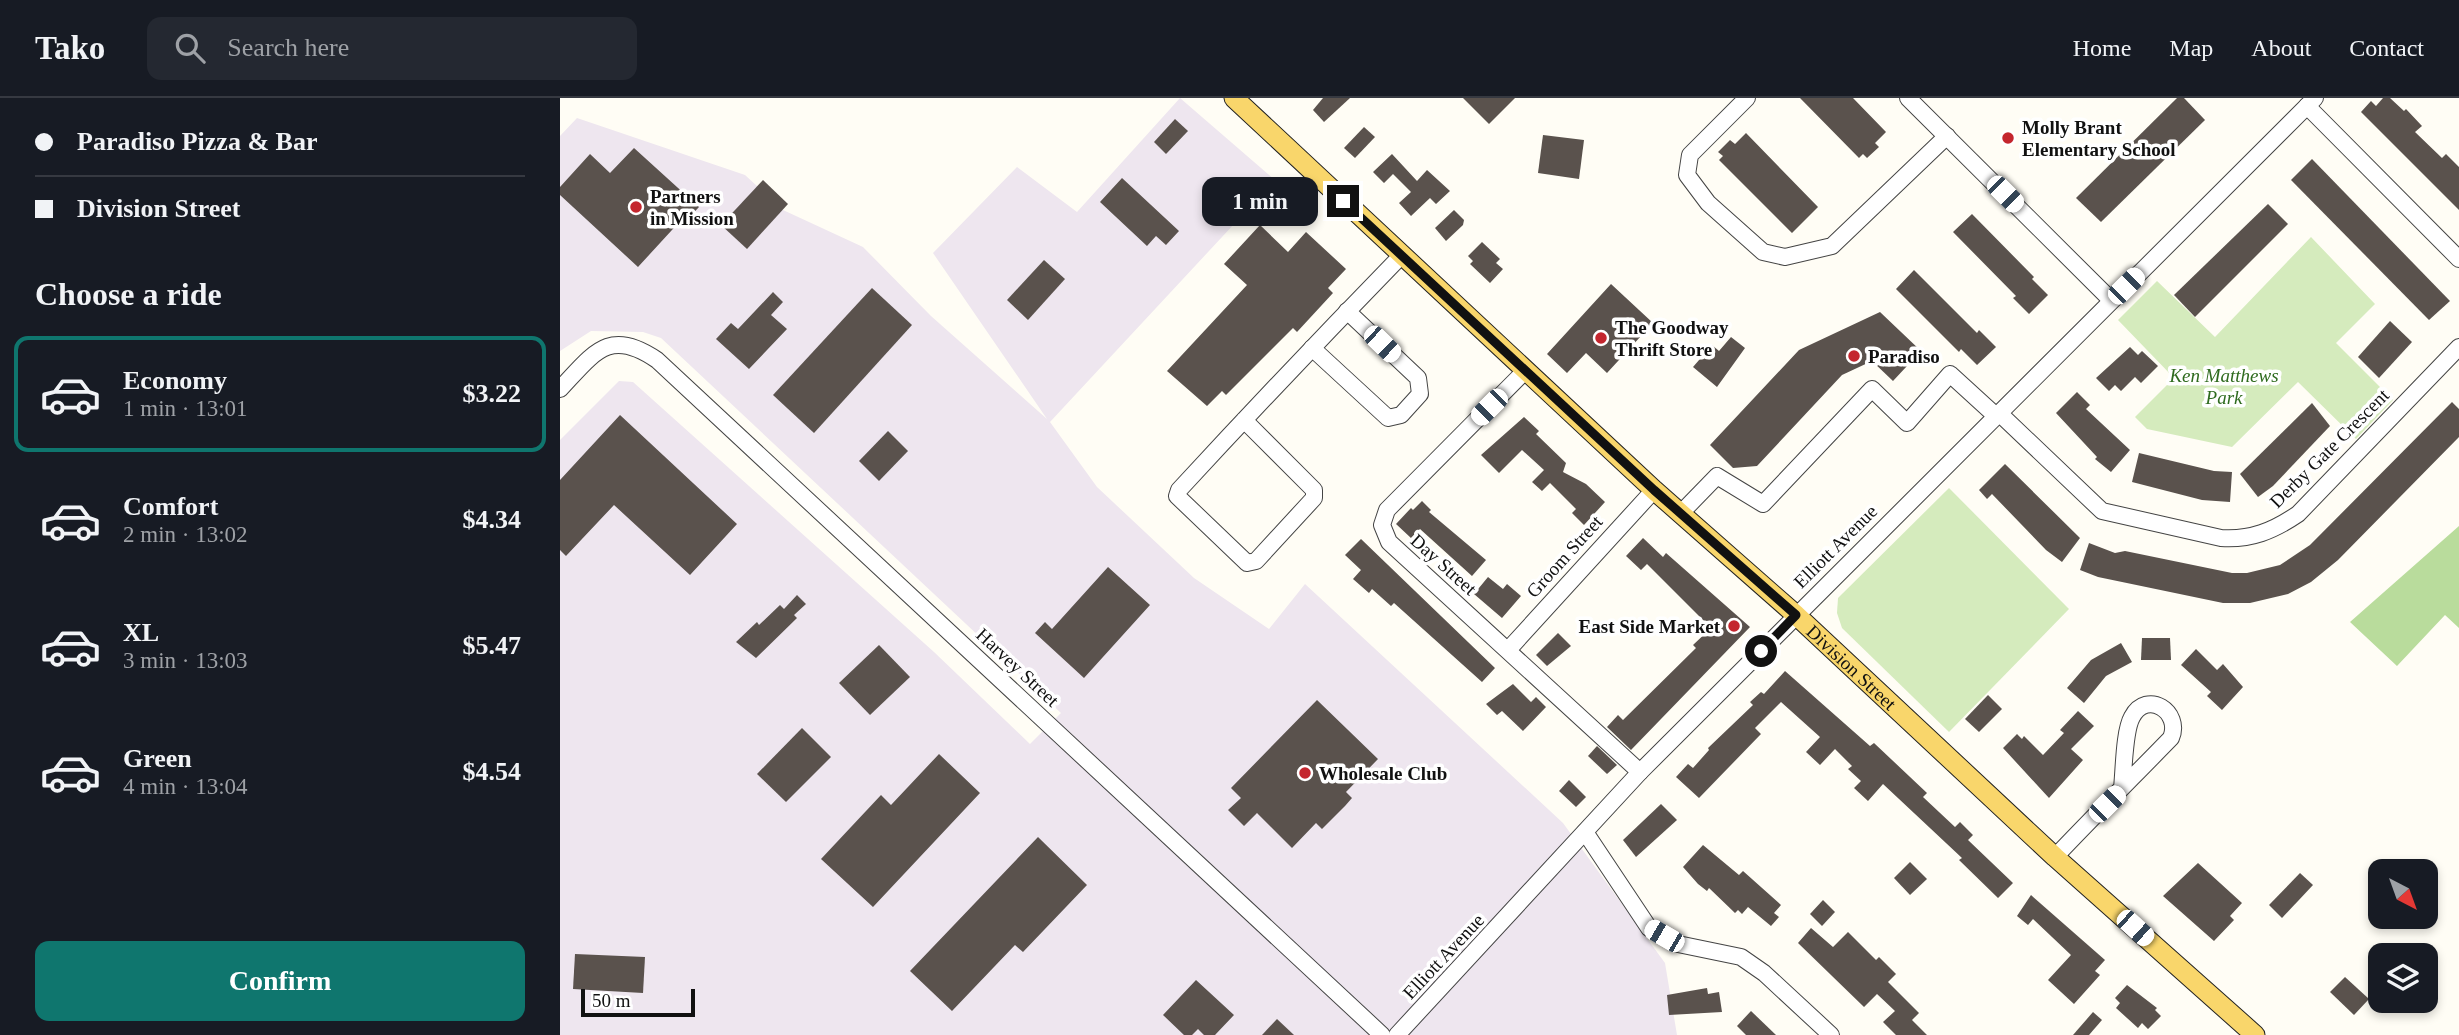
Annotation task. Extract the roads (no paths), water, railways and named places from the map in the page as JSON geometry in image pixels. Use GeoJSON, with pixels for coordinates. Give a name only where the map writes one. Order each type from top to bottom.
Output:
{"type":"FeatureCollection","features":[{"type":"Feature","properties":{"kind":"main road","name":"Division Street"},"geometry":{"type":"LineString","coordinates":[[1241,100],[1401,256],[1680,514],[1796,615],[2055,857],[2255,1035]]}},
{"type":"Feature","properties":{"kind":"street"},"geometry":{"type":"LineString","coordinates":[[1747,98],[1690,155],[1687,175],[1708,202],[1763,252],[1784,257],[1832,246],[1947,136]]}},
{"type":"Feature","properties":{"kind":"street"},"geometry":{"type":"LineString","coordinates":[[1908,98],[2111,300]]}},
{"type":"Feature","properties":{"kind":"street"},"geometry":{"type":"LineString","coordinates":[[2311,102],[2459,259]]}},
{"type":"Feature","properties":{"kind":"street","name":"Elliott Avenue"},"geometry":{"type":"LineString","coordinates":[[1397,1035],[1640,772],[2311,102]]}},
{"type":"Feature","properties":{"kind":"street"},"geometry":{"type":"LineString","coordinates":[[1244,420],[1314,490],[1314,498],[1298,516],[1256,561],[1247,563],[1177,496],[1179,490],[1244,420],[1312,348],[1401,256]]}},
{"type":"Feature","properties":{"kind":"street"},"geometry":{"type":"LineString","coordinates":[[1312,348],[1388,418],[1401,415],[1420,394],[1418,378],[1348,311]]}},
{"type":"Feature","properties":{"kind":"street","name":"Harvey Street"},"geometry":{"type":"LineString","coordinates":[[560,389],[599,349],[618,342],[638,347],[657,360],[1382,1035]]}},
{"type":"Feature","properties":{"kind":"street","name":"Derby Gate Crescent"},"geometry":{"type":"LineString","coordinates":[[1680,514],[1717,475],[1763,504],[1872,389],[1907,423],[1950,374],[2102,511],[2208,536],[2239,539],[2277,528],[2298,514],[2459,347]]}},
{"type":"Feature","properties":{"kind":"street","name":"Day Street"},"geometry":{"type":"LineString","coordinates":[[1525,371],[1387,510],[1382,525],[1389,542],[1640,772]]}},
{"type":"Feature","properties":{"kind":"street","name":"Groom Street"},"geometry":{"type":"LineString","coordinates":[[1508,650],[1654,490]]}},
{"type":"Feature","properties":{"kind":"street"},"geometry":{"type":"LineString","coordinates":[[2055,857],[2171,738],[2175,729],[2172,718],[2158,704],[2139,708],[2131,718],[2122,788]]}},
{"type":"Feature","properties":{"kind":"street"},"geometry":{"type":"LineString","coordinates":[[1585,832],[1649,928],[1678,944],[1741,957],[1764,973],[1831,1035]]}},
{"type":"Feature","properties":{"kind":"place","name":"Molly Brant Elementary School"},"geometry":{"type":"Point","coordinates":[2008,138]}},
{"type":"Feature","properties":{"kind":"place","name":"Partners in Mission"},"geometry":{"type":"Point","coordinates":[636,207]}},
{"type":"Feature","properties":{"kind":"place","name":"The Goodway Thrift Store"},"geometry":{"type":"Point","coordinates":[1601,338]}},
{"type":"Feature","properties":{"kind":"place","name":"Paradiso"},"geometry":{"type":"Point","coordinates":[1854,356]}},
{"type":"Feature","properties":{"kind":"place","name":"East Side Market"},"geometry":{"type":"Point","coordinates":[1734,626]}},
{"type":"Feature","properties":{"kind":"place","name":"Wholesale Club"},"geometry":{"type":"Point","coordinates":[1305,773]}},
{"type":"Feature","properties":{"kind":"park label","name":"Ken Matthews Park"},"geometry":{"type":"Point","coordinates":[2224,386]}}]}
